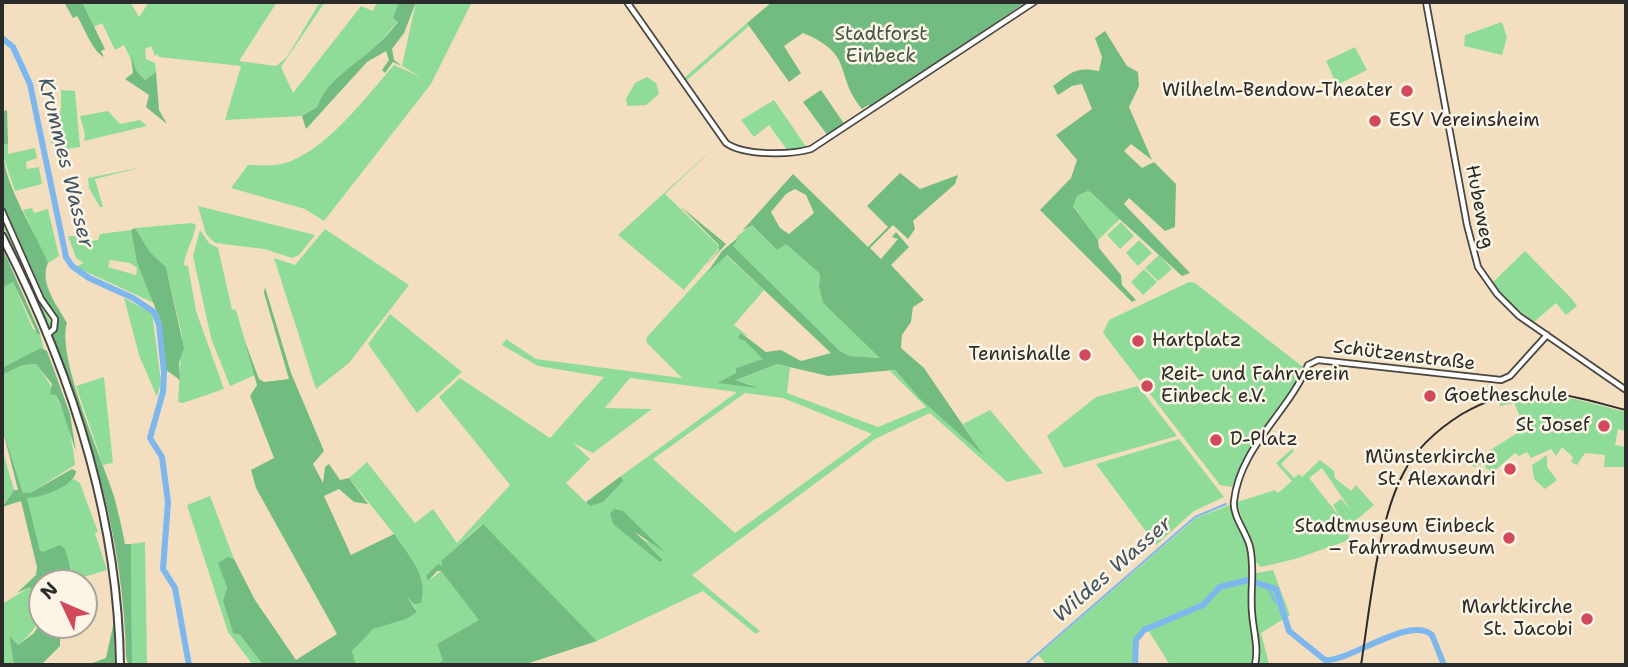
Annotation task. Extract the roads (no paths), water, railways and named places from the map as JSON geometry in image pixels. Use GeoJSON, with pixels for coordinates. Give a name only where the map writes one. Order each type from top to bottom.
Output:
{"type":"FeatureCollection","features":[{"type":"Feature","properties":{"kind":"main road"},"geometry":{"type":"LineString","coordinates":[[2,236],[47,335],[77,419],[101,501],[114,565],[120,665]]}},
{"type":"Feature","properties":{"kind":"street"},"geometry":{"type":"LineString","coordinates":[[627,2],[723,139],[737,149],[808,150],[1034,2]]}},
{"type":"Feature","properties":{"kind":"street","name":"Hubeweg"},"geometry":{"type":"LineString","coordinates":[[1426,2],[1472,253],[1485,279],[1520,317],[1626,390]]}},
{"type":"Feature","properties":{"kind":"street"},"geometry":{"type":"LineString","coordinates":[[2,211],[41,299],[55,319],[54,329],[47,335]]}},
{"type":"Feature","properties":{"kind":"street","name":"Schützenstraße"},"geometry":{"type":"LineString","coordinates":[[1255,665],[1257,650],[1250,549],[1234,509],[1234,499],[1249,454],[1303,380],[1306,368],[1318,360],[1501,380],[1510,376],[1547,335]]}},
{"type":"Feature","properties":{"kind":"waterway","name":"Krummes Wasser"},"geometry":{"type":"LineString","coordinates":[[2,38],[13,47],[30,84],[66,257],[72,266],[89,278],[133,298],[154,312],[159,325],[164,372],[163,392],[150,438],[162,457],[168,502],[163,569],[175,588],[189,665]]}},
{"type":"Feature","properties":{"kind":"waterway","name":"Wildes Wasser"},"geometry":{"type":"LineString","coordinates":[[1025,665],[1195,517],[1226,504]]}},
{"type":"Feature","properties":{"kind":"waterway","name":"Krummes Wasser"},"geometry":{"type":"LineString","coordinates":[[1135,665],[1136,640],[1144,630],[1203,605],[1220,587],[1248,580],[1276,589],[1289,631],[1325,660],[1336,659],[1395,635],[1422,630],[1432,635],[1444,665]]}},
{"type":"Feature","properties":{"kind":"waterway"},"geometry":{"type":"LineString","coordinates":[[1268,588],[1275,602],[1283,605]]}},
{"type":"Feature","properties":{"kind":"railway"},"geometry":{"type":"LineString","coordinates":[[1361,665],[1376,567],[1387,517],[1403,474],[1428,440],[1472,408],[1514,395],[1558,394],[1626,410]]}},
{"type":"Feature","properties":{"kind":"place","name":"Wilhelm-Bendow-Theater"},"geometry":{"type":"Point","coordinates":[1407,91]}},
{"type":"Feature","properties":{"kind":"place","name":"ESV Vereinsheim"},"geometry":{"type":"Point","coordinates":[1375,121]}},
{"type":"Feature","properties":{"kind":"place","name":"Hartplatz"},"geometry":{"type":"Point","coordinates":[1138,341]}},
{"type":"Feature","properties":{"kind":"place","name":"Tennishalle"},"geometry":{"type":"Point","coordinates":[1085,355]}},
{"type":"Feature","properties":{"kind":"place","name":"Reit- und Fahrverein Einbeck e.V."},"geometry":{"type":"Point","coordinates":[1147,386]}},
{"type":"Feature","properties":{"kind":"place","name":"Goetheschule"},"geometry":{"type":"Point","coordinates":[1430,396]}},
{"type":"Feature","properties":{"kind":"place","name":"St Josef"},"geometry":{"type":"Point","coordinates":[1604,426]}},
{"type":"Feature","properties":{"kind":"place","name":"D-Platz"},"geometry":{"type":"Point","coordinates":[1216,440]}},
{"type":"Feature","properties":{"kind":"place","name":"Münsterkirche St. Alexandri"},"geometry":{"type":"Point","coordinates":[1510,469]}},
{"type":"Feature","properties":{"kind":"place","name":"Stadtmuseum Einbeck – Fahrradmuseum"},"geometry":{"type":"Point","coordinates":[1509,538]}},
{"type":"Feature","properties":{"kind":"place","name":"Marktkirche St. Jacobi"},"geometry":{"type":"Point","coordinates":[1587,619]}},
{"type":"Feature","properties":{"kind":"park label","name":"Stadtforst Einbeck"},"geometry":{"type":"Point","coordinates":[881,46]}}]}
